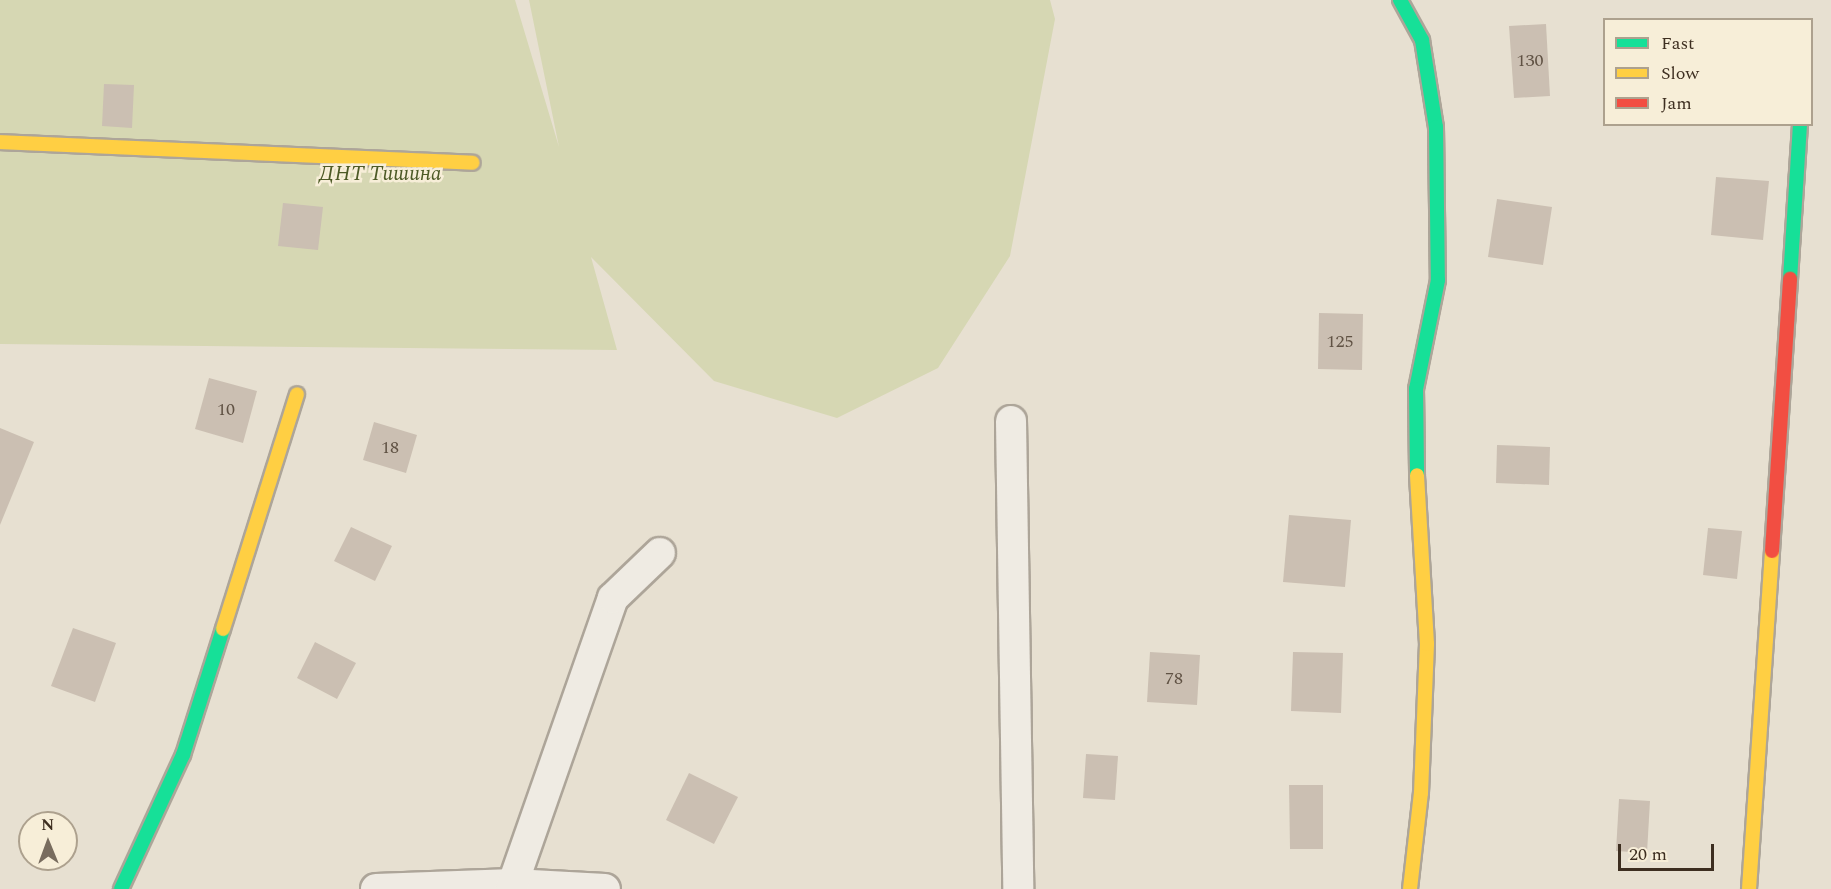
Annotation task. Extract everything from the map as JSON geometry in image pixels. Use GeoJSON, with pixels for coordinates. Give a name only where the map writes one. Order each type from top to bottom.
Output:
{"type":"FeatureCollection","features":[{"type":"Feature","properties":{"kind":"street"},"geometry":{"type":"LineString","coordinates":[[1400,0],[1422,40],[1436,127],[1438,257],[1438,280],[1416,388],[1417,496],[1427,644],[1421,794],[1410,889]]}},
{"type":"Feature","properties":{"kind":"street"},"geometry":{"type":"LineString","coordinates":[[1749,889],[1800,126]]}},
{"type":"Feature","properties":{"kind":"street"},"geometry":{"type":"LineString","coordinates":[[0,142],[473,163]]}},
{"type":"Feature","properties":{"kind":"street"},"geometry":{"type":"LineString","coordinates":[[121,889],[183,755],[297,394]]}},
{"type":"Feature","properties":{"kind":"street"},"geometry":{"type":"LineString","coordinates":[[1011,421],[1018,889]]}},
{"type":"Feature","properties":{"kind":"street"},"geometry":{"type":"LineString","coordinates":[[512,887],[613,598],[660,553]]}},
{"type":"Feature","properties":{"kind":"street"},"geometry":{"type":"LineString","coordinates":[[376,889],[512,887],[605,889]]}},
{"type":"Feature","properties":{"kind":"green space","name":"ДНТ Тишина"},"geometry":{"type":"Polygon","coordinates":[[[0,0],[515,0],[559,147],[529,0],[1050,0],[1055,19],[1010,256],[938,368],[837,418],[714,381],[591,257],[617,350],[0,344],[0,0]]]}},
{"type":"Feature","properties":{"kind":"building"},"geometry":{"type":"Polygon","coordinates":[[[1546,24],[1550,96],[1514,98],[1509,26],[1546,24]]]}},
{"type":"Feature","properties":{"kind":"building"},"geometry":{"type":"Polygon","coordinates":[[[104,84],[134,85],[132,128],[102,126],[104,84]]]}},
{"type":"Feature","properties":{"kind":"building"},"geometry":{"type":"Polygon","coordinates":[[[1716,177],[1769,181],[1763,240],[1711,235],[1716,177]]]}},
{"type":"Feature","properties":{"kind":"building"},"geometry":{"type":"Polygon","coordinates":[[[1497,199],[1552,207],[1543,265],[1488,257],[1497,199]]]}},
{"type":"Feature","properties":{"kind":"building"},"geometry":{"type":"Polygon","coordinates":[[[283,203],[323,207],[318,250],[278,246],[283,203]]]}},
{"type":"Feature","properties":{"kind":"building"},"geometry":{"type":"Polygon","coordinates":[[[1319,313],[1363,314],[1362,370],[1318,369],[1319,313]]]}},
{"type":"Feature","properties":{"kind":"building"},"geometry":{"type":"Polygon","coordinates":[[[209,378],[257,391],[243,443],[195,429],[209,378]]]}},
{"type":"Feature","properties":{"kind":"building"},"geometry":{"type":"Polygon","coordinates":[[[374,422],[417,435],[406,473],[363,460],[374,422]]]}},
{"type":"Feature","properties":{"kind":"building"},"geometry":{"type":"Polygon","coordinates":[[[0,428],[34,442],[0,525],[0,428]]]}},
{"type":"Feature","properties":{"kind":"building"},"geometry":{"type":"Polygon","coordinates":[[[1497,445],[1550,447],[1549,485],[1496,483],[1497,445]]]}},
{"type":"Feature","properties":{"kind":"building"},"geometry":{"type":"Polygon","coordinates":[[[1289,515],[1351,520],[1345,587],[1283,582],[1289,515]]]}},
{"type":"Feature","properties":{"kind":"building"},"geometry":{"type":"Polygon","coordinates":[[[351,527],[392,546],[375,581],[334,561],[351,527]]]}},
{"type":"Feature","properties":{"kind":"building"},"geometry":{"type":"Polygon","coordinates":[[[1708,528],[1742,531],[1737,579],[1703,575],[1708,528]]]}},
{"type":"Feature","properties":{"kind":"building"},"geometry":{"type":"Polygon","coordinates":[[[73,628],[116,643],[95,702],[51,686],[73,628]]]}},
{"type":"Feature","properties":{"kind":"building"},"geometry":{"type":"Polygon","coordinates":[[[315,642],[356,663],[337,699],[297,678],[315,642]]]}},
{"type":"Feature","properties":{"kind":"building"},"geometry":{"type":"Polygon","coordinates":[[[1150,652],[1200,655],[1197,705],[1147,702],[1150,652]]]}},
{"type":"Feature","properties":{"kind":"building"},"geometry":{"type":"Polygon","coordinates":[[[1293,652],[1343,653],[1341,713],[1291,711],[1293,652]]]}},
{"type":"Feature","properties":{"kind":"building"},"geometry":{"type":"Polygon","coordinates":[[[1086,754],[1118,756],[1115,800],[1083,798],[1086,754]]]}},
{"type":"Feature","properties":{"kind":"building"},"geometry":{"type":"Polygon","coordinates":[[[689,773],[738,797],[714,844],[666,820],[689,773]]]}},
{"type":"Feature","properties":{"kind":"building"},"geometry":{"type":"Polygon","coordinates":[[[1289,785],[1323,785],[1323,849],[1290,849],[1289,785]]]}},
{"type":"Feature","properties":{"kind":"building"},"geometry":{"type":"Polygon","coordinates":[[[1619,799],[1650,801],[1647,853],[1616,851],[1619,799]]]}},
{"type":"Feature","properties":{"kind":"traffic: fast"},"geometry":{"type":"LineString","coordinates":[[1400,0],[1422,40],[1436,127],[1438,280],[1416,389],[1417,475]]}},
{"type":"Feature","properties":{"kind":"traffic: fast"},"geometry":{"type":"LineString","coordinates":[[1790,279],[1800,126]]}},
{"type":"Feature","properties":{"kind":"traffic: fast"},"geometry":{"type":"LineString","coordinates":[[121,889],[183,755],[223,629]]}},
{"type":"Feature","properties":{"kind":"traffic: slow"},"geometry":{"type":"LineString","coordinates":[[0,142],[473,163]]}},
{"type":"Feature","properties":{"kind":"traffic: slow"},"geometry":{"type":"LineString","coordinates":[[223,629],[297,394]]}},
{"type":"Feature","properties":{"kind":"traffic: slow"},"geometry":{"type":"LineString","coordinates":[[1410,889],[1421,793],[1427,644],[1417,475]]}},
{"type":"Feature","properties":{"kind":"traffic: slow"},"geometry":{"type":"LineString","coordinates":[[1749,889],[1772,551]]}},
{"type":"Feature","properties":{"kind":"traffic: jam"},"geometry":{"type":"LineString","coordinates":[[1772,551],[1790,279]]}}]}
